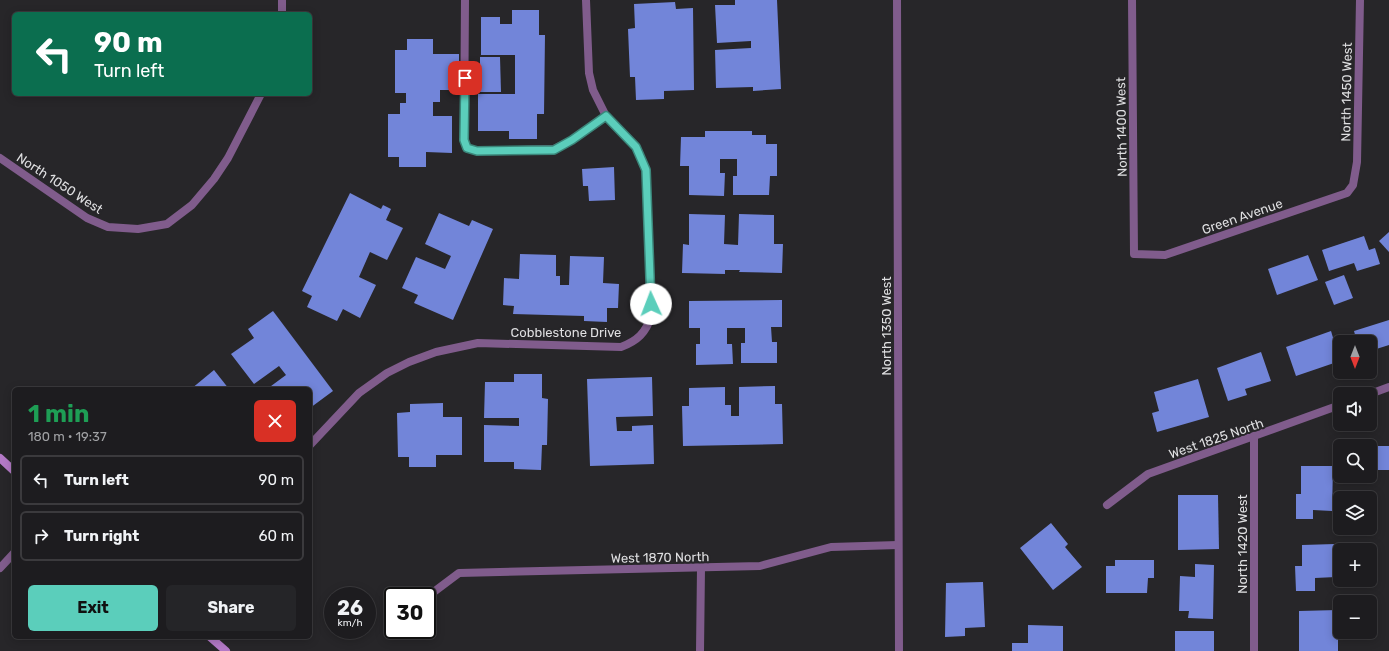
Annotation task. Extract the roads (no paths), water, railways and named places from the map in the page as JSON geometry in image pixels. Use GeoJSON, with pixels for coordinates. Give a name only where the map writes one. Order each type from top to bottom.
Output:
{"type":"FeatureCollection","features":[{"type":"Feature","properties":{"kind":"main road"},"geometry":{"type":"LineString","coordinates":[[0,458],[12,469]]}},
{"type":"Feature","properties":{"kind":"main road"},"geometry":{"type":"LineString","coordinates":[[212,639],[226,651]]}},
{"type":"Feature","properties":{"kind":"street"},"geometry":{"type":"LineString","coordinates":[[282,0],[282,12]]}},
{"type":"Feature","properties":{"kind":"street"},"geometry":{"type":"LineString","coordinates":[[466,0],[464,140],[467,148],[477,151],[554,150],[572,140],[606,116]]}},
{"type":"Feature","properties":{"kind":"street","name":"Cobblestone Drive"},"geometry":{"type":"LineString","coordinates":[[312,443],[359,393],[387,373],[409,362],[436,352],[478,343],[620,347],[634,342],[645,332],[651,316],[646,170],[636,147],[606,116],[593,90],[590,73],[586,0]]}},
{"type":"Feature","properties":{"kind":"street","name":"North 1350 West"},"geometry":{"type":"LineString","coordinates":[[897,0],[898,651]]}},
{"type":"Feature","properties":{"kind":"street","name":"North 1400 West"},"geometry":{"type":"LineString","coordinates":[[1132,0],[1134,254]]}},
{"type":"Feature","properties":{"kind":"street","name":"North 1450 West"},"geometry":{"type":"LineString","coordinates":[[1353,185],[1357,162],[1360,0]]}},
{"type":"Feature","properties":{"kind":"street","name":"North 1050 West"},"geometry":{"type":"LineString","coordinates":[[0,158],[88,218],[108,227],[138,229],[167,224],[192,205],[228,158],[260,96]]}},
{"type":"Feature","properties":{"kind":"street","name":"Green Avenue"},"geometry":{"type":"LineString","coordinates":[[1134,254],[1165,255],[1347,193],[1353,185]]}},
{"type":"Feature","properties":{"kind":"street"},"geometry":{"type":"LineString","coordinates":[[1377,391],[1389,387]]}},
{"type":"Feature","properties":{"kind":"street","name":"West 1825 North"},"geometry":{"type":"LineString","coordinates":[[1107,505],[1148,474],[1333,408]]}},
{"type":"Feature","properties":{"kind":"street","name":"North 1420 West"},"geometry":{"type":"LineString","coordinates":[[1254,437],[1254,651]]}},
{"type":"Feature","properties":{"kind":"street","name":"West 1870 North"},"geometry":{"type":"LineString","coordinates":[[436,590],[459,573],[760,566],[832,547],[898,546]]}},
{"type":"Feature","properties":{"kind":"street"},"geometry":{"type":"LineString","coordinates":[[0,568],[12,555]]}},
{"type":"Feature","properties":{"kind":"street"},"geometry":{"type":"LineString","coordinates":[[700,651],[702,568]]}}]}
